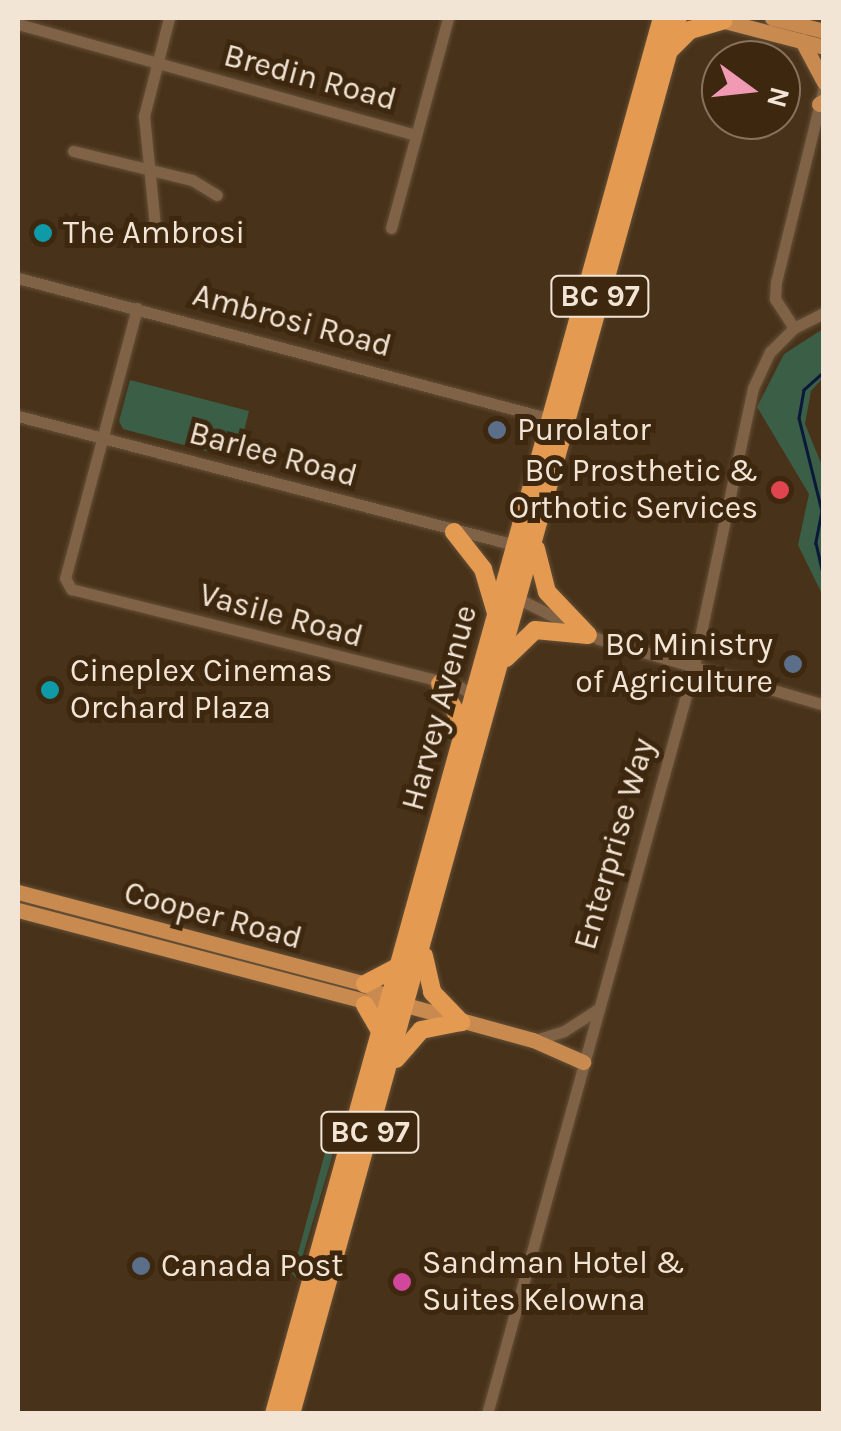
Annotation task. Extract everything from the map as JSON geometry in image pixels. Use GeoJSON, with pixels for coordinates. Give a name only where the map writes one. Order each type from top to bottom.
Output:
{"type":"FeatureCollection","features":[{"type":"Feature","properties":{"kind":"highway"},"geometry":{"type":"LineString","coordinates":[[647,18],[662,48],[718,19]]}},
{"type":"Feature","properties":{"kind":"highway","name":"Harvey Avenue"},"geometry":{"type":"LineString","coordinates":[[291,1414],[386,1077],[401,964],[472,734],[500,666],[558,453],[662,48],[662,18]]}},
{"type":"Feature","properties":{"kind":"highway","name":"Harvey Avenue"},"geometry":{"type":"LineString","coordinates":[[474,696],[551,419],[662,48],[678,18]]}},
{"type":"Feature","properties":{"kind":"highway"},"geometry":{"type":"LineString","coordinates":[[551,419],[558,453]]}},
{"type":"Feature","properties":{"kind":"highway"},"geometry":{"type":"LineString","coordinates":[[454,532],[483,569],[496,613]]}},
{"type":"Feature","properties":{"kind":"highway"},"geometry":{"type":"LineString","coordinates":[[534,540],[547,592],[588,635]]}},
{"type":"Feature","properties":{"kind":"highway"},"geometry":{"type":"LineString","coordinates":[[513,554],[517,598]]}},
{"type":"Feature","properties":{"kind":"highway"},"geometry":{"type":"LineString","coordinates":[[500,666],[535,630],[588,635]]}},
{"type":"Feature","properties":{"kind":"highway"},"geometry":{"type":"LineString","coordinates":[[440,684],[472,734]]}},
{"type":"Feature","properties":{"kind":"highway"},"geometry":{"type":"LineString","coordinates":[[472,734],[474,696]]}},
{"type":"Feature","properties":{"kind":"highway","name":"Harvey Avenue"},"geometry":{"type":"LineString","coordinates":[[274,1414],[381,1033],[423,946],[472,734]]}},
{"type":"Feature","properties":{"kind":"highway"},"geometry":{"type":"LineString","coordinates":[[423,946],[432,992],[461,1022]]}},
{"type":"Feature","properties":{"kind":"highway"},"geometry":{"type":"LineString","coordinates":[[365,984],[401,964]]}},
{"type":"Feature","properties":{"kind":"highway"},"geometry":{"type":"LineString","coordinates":[[365,1006],[381,1033]]}},
{"type":"Feature","properties":{"kind":"highway"},"geometry":{"type":"LineString","coordinates":[[386,1077],[404,1044],[421,1030],[461,1022]]}},
{"type":"Feature","properties":{"kind":"highway"},"geometry":{"type":"LineString","coordinates":[[308,1295],[319,1318]]}},
{"type":"Feature","properties":{"kind":"main road"},"geometry":{"type":"LineString","coordinates":[[772,18],[824,31]]}},
{"type":"Feature","properties":{"kind":"main road"},"geometry":{"type":"LineString","coordinates":[[718,19],[824,47]]}},
{"type":"Feature","properties":{"kind":"main road"},"geometry":{"type":"LineString","coordinates":[[802,41],[824,85]]}},
{"type":"Feature","properties":{"kind":"main road","name":"Cooper Road"},"geometry":{"type":"LineString","coordinates":[[18,892],[365,984],[398,1004],[533,1040],[583,1062]]}},
{"type":"Feature","properties":{"kind":"main road","name":"Cooper Road"},"geometry":{"type":"LineString","coordinates":[[18,910],[365,1006],[398,1004]]}},
{"type":"Feature","properties":{"kind":"street"},"geometry":{"type":"LineString","coordinates":[[156,236],[144,116],[169,18]]}},
{"type":"Feature","properties":{"kind":"street"},"geometry":{"type":"LineString","coordinates":[[391,228],[448,18]]}},
{"type":"Feature","properties":{"kind":"street","name":"Bredin Road"},"geometry":{"type":"LineString","coordinates":[[18,24],[414,135]]}},
{"type":"Feature","properties":{"kind":"street"},"geometry":{"type":"LineString","coordinates":[[794,328],[776,300],[776,282],[824,85]]}},
{"type":"Feature","properties":{"kind":"street"},"geometry":{"type":"LineString","coordinates":[[73,150],[192,180],[218,196]]}},
{"type":"Feature","properties":{"kind":"street","name":"Ambrosi Road"},"geometry":{"type":"LineString","coordinates":[[18,278],[551,419]]}},
{"type":"Feature","properties":{"kind":"street"},"geometry":{"type":"LineString","coordinates":[[102,437],[138,308]]}},
{"type":"Feature","properties":{"kind":"street","name":"Enterprise Way"},"geometry":{"type":"LineString","coordinates":[[488,1414],[693,670],[753,388],[770,352],[794,328],[824,312]]}},
{"type":"Feature","properties":{"kind":"street","name":"Barlee Road"},"geometry":{"type":"LineString","coordinates":[[18,416],[454,532],[513,554]]}},
{"type":"Feature","properties":{"kind":"street","name":"Vasile Road"},"geometry":{"type":"LineString","coordinates":[[102,437],[65,578],[72,588],[474,696]]}},
{"type":"Feature","properties":{"kind":"street"},"geometry":{"type":"LineString","coordinates":[[517,598],[588,635],[693,670],[824,706]]}},
{"type":"Feature","properties":{"kind":"street"},"geometry":{"type":"LineString","coordinates":[[533,1040],[564,1032],[598,1009]]}},
{"type":"Feature","properties":{"kind":"green space"},"geometry":{"type":"Polygon","coordinates":[[[823,329],[823,378],[811,391],[805,424],[823,468],[823,596],[798,545],[809,494],[757,407],[784,354],[823,329]]]}},
{"type":"Feature","properties":{"kind":"green space"},"geometry":{"type":"Polygon","coordinates":[[[130,380],[249,411],[237,459],[123,429],[119,421],[130,380]]]}},
{"type":"Feature","properties":{"kind":"green space"},"geometry":{"type":"Polygon","coordinates":[[[336,1112],[332,1157],[296,1278],[287,1267],[294,1268],[336,1112]]]}},
{"type":"Feature","properties":{"kind":"waterway"},"geometry":{"type":"LineString","coordinates":[[824,372],[804,390],[799,418],[822,511],[816,543],[824,579]]}},
{"type":"Feature","properties":{"kind":"place","name":"The Ambrosi"},"geometry":{"type":"Point","coordinates":[43,233]}},
{"type":"Feature","properties":{"kind":"place","name":"Purolator"},"geometry":{"type":"Point","coordinates":[497,430]}},
{"type":"Feature","properties":{"kind":"place","name":"BC Prosthetic & Orthotic Services"},"geometry":{"type":"Point","coordinates":[780,490]}},
{"type":"Feature","properties":{"kind":"place","name":"BC Ministry of Agriculture"},"geometry":{"type":"Point","coordinates":[793,664]}},
{"type":"Feature","properties":{"kind":"place","name":"Cineplex Cinemas Orchard Plaza"},"geometry":{"type":"Point","coordinates":[50,690]}},
{"type":"Feature","properties":{"kind":"place","name":"Canada Post"},"geometry":{"type":"Point","coordinates":[141,1266]}},
{"type":"Feature","properties":{"kind":"place","name":"Sandman Hotel & Suites Kelowna"},"geometry":{"type":"Point","coordinates":[402,1282]}}]}
